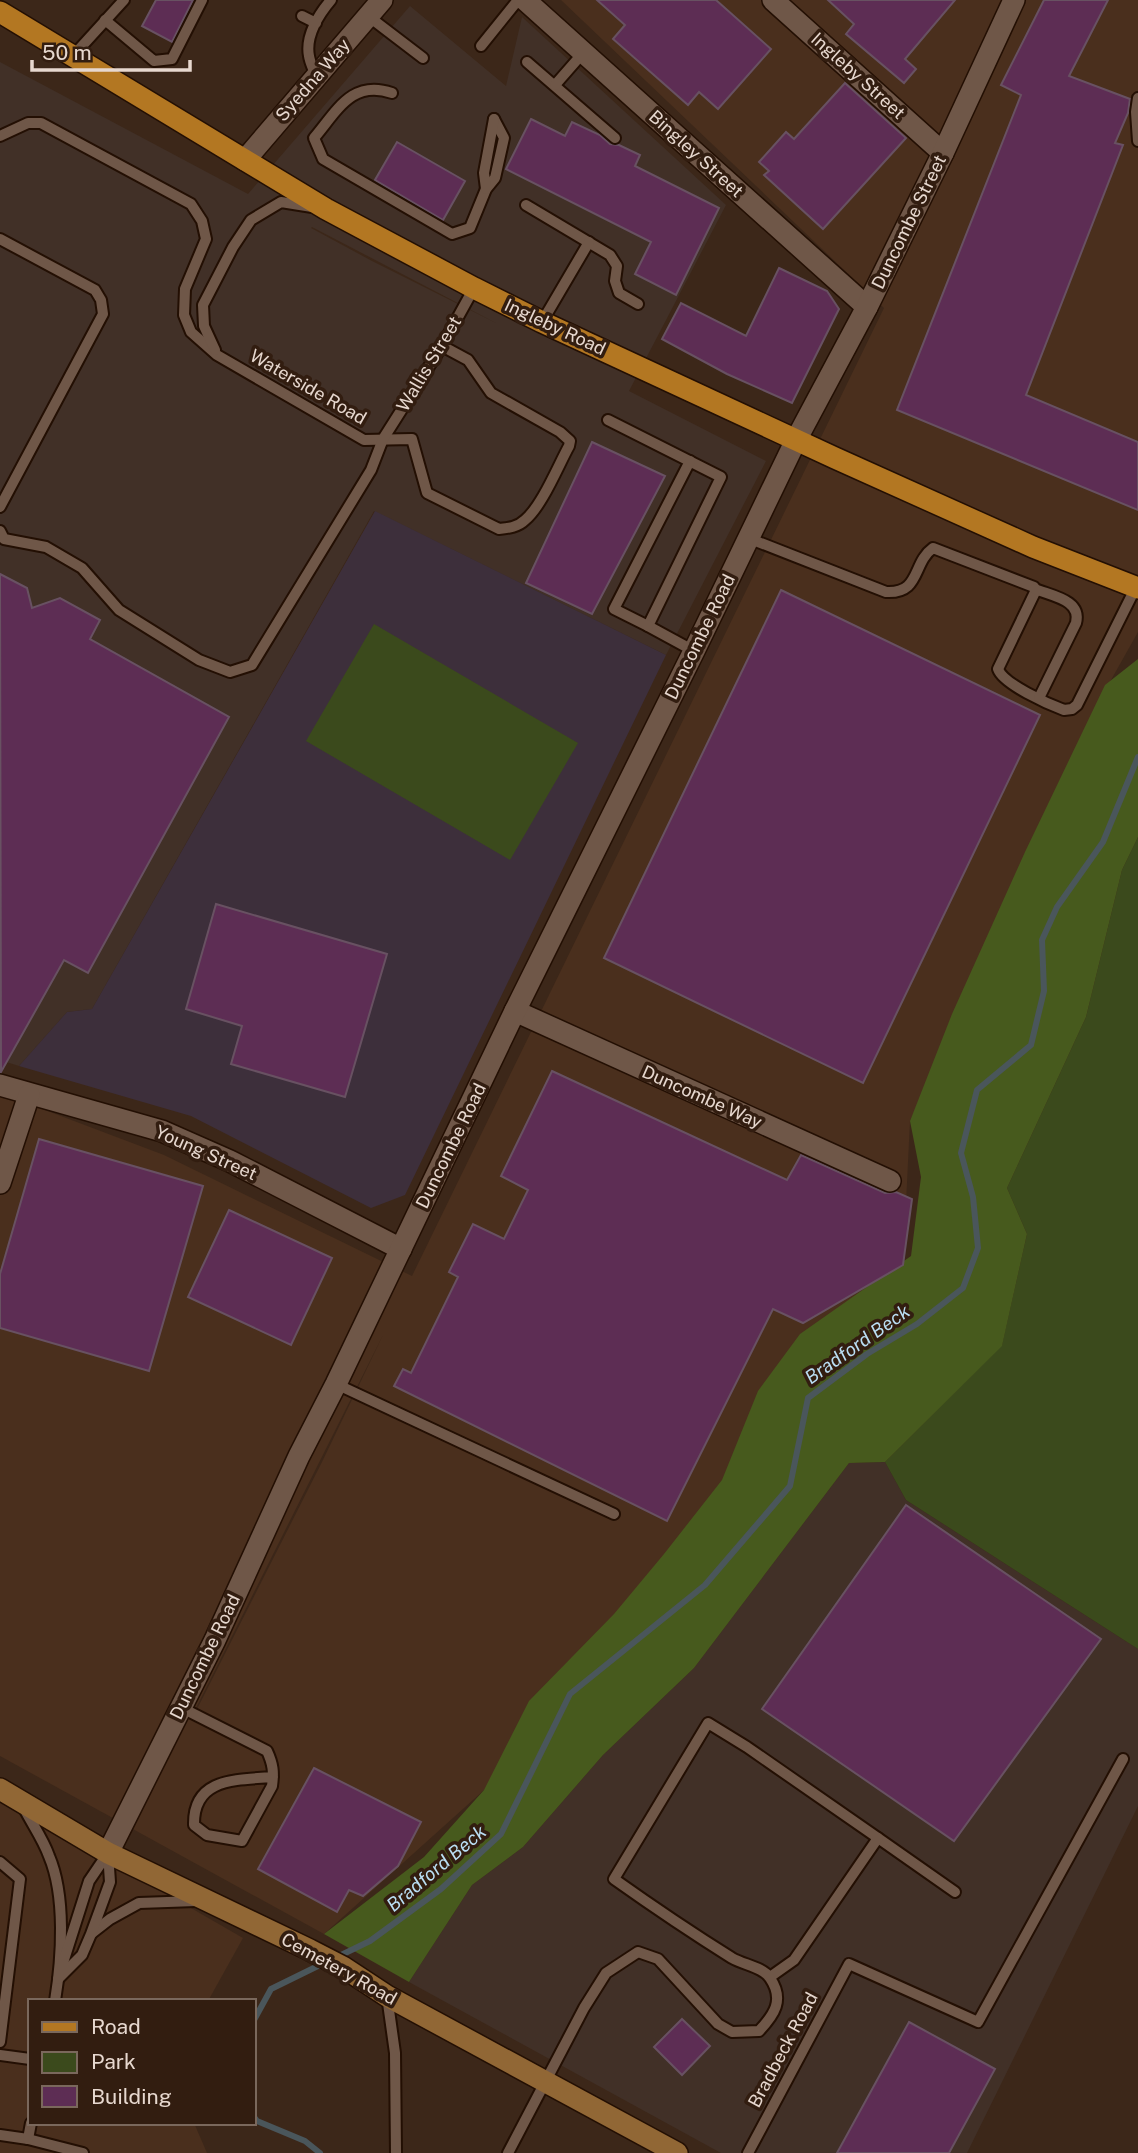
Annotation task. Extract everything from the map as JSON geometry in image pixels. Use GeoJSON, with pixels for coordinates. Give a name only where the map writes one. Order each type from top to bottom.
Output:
{"type":"FeatureCollection","features":[{"type":"Feature","properties":{"kind":"main road"},"geometry":{"type":"LineString","coordinates":[[5,0],[8,20]]}},
{"type":"Feature","properties":{"kind":"main road","name":"Ingleby Road"},"geometry":{"type":"LineString","coordinates":[[8,20],[326,209],[474,288],[796,440],[1033,547],[1137,587]]}},
{"type":"Feature","properties":{"kind":"street","name":"Syedna Way"},"geometry":{"type":"LineString","coordinates":[[245,160],[382,0]]}},
{"type":"Feature","properties":{"kind":"street","name":"Bingley Street"},"geometry":{"type":"LineString","coordinates":[[525,0],[867,307]]}},
{"type":"Feature","properties":{"kind":"street","name":"Ingleby Street"},"geometry":{"type":"LineString","coordinates":[[773,0],[943,153]]}},
{"type":"Feature","properties":{"kind":"street","name":"Duncombe Street"},"geometry":{"type":"LineString","coordinates":[[796,440],[867,307],[1014,0]]}},
{"type":"Feature","properties":{"kind":"street","name":"Duncombe Road"},"geometry":{"type":"LineString","coordinates":[[108,1853],[215,1640],[299,1456],[796,440]]}},
{"type":"Feature","properties":{"kind":"street","name":"Duncombe Way"},"geometry":{"type":"LineString","coordinates":[[515,1011],[890,1181]]}},
{"type":"Feature","properties":{"kind":"street","name":"Young Street"},"geometry":{"type":"LineString","coordinates":[[0,1086],[162,1131],[230,1161],[401,1249]]}},
{"type":"Feature","properties":{"kind":"street"},"geometry":{"type":"LineString","coordinates":[[0,1183],[29,1095]]}},
{"type":"Feature","properties":{"kind":"street","name":"Cemetery Road"},"geometry":{"type":"LineString","coordinates":[[0,1788],[108,1853],[310,1950],[387,1996],[677,2153]]}},
{"type":"Feature","properties":{"kind":"lane"},"geometry":{"type":"LineString","coordinates":[[72,57],[124,0]]}},
{"type":"Feature","properties":{"kind":"lane"},"geometry":{"type":"LineString","coordinates":[[105,20],[154,61],[172,59],[202,0]]}},
{"type":"Feature","properties":{"kind":"lane"},"geometry":{"type":"LineString","coordinates":[[316,77],[309,55],[309,41],[321,12],[331,0]]}},
{"type":"Feature","properties":{"kind":"lane"},"geometry":{"type":"LineString","coordinates":[[481,46],[518,0]]}},
{"type":"Feature","properties":{"kind":"lane"},"geometry":{"type":"LineString","coordinates":[[302,16],[316,23]]}},
{"type":"Feature","properties":{"kind":"lane"},"geometry":{"type":"LineString","coordinates":[[368,16],[423,58]]}},
{"type":"Feature","properties":{"kind":"lane"},"geometry":{"type":"LineString","coordinates":[[555,85],[583,52]]}},
{"type":"Feature","properties":{"kind":"lane"},"geometry":{"type":"LineString","coordinates":[[527,62],[615,138]]}},
{"type":"Feature","properties":{"kind":"lane"},"geometry":{"type":"LineString","coordinates":[[392,93],[379,88],[349,96],[314,138],[323,159],[453,234],[470,228],[486,189],[484,173],[494,119]]}},
{"type":"Feature","properties":{"kind":"lane"},"geometry":{"type":"LineString","coordinates":[[1138,97],[1138,141]]}},
{"type":"Feature","properties":{"kind":"lane","name":"Waterside Road"},"geometry":{"type":"LineString","coordinates":[[0,136],[28,123],[41,123],[191,204],[202,221],[206,239],[185,289],[184,316],[191,332],[217,355],[364,440],[412,439],[427,493],[499,528],[510,528],[523,522],[534,511],[570,441],[560,432],[491,393],[468,360],[442,345]]}},
{"type":"Feature","properties":{"kind":"lane"},"geometry":{"type":"LineString","coordinates":[[217,355],[204,326],[203,305],[233,247],[251,220],[281,202],[326,209]]}},
{"type":"Feature","properties":{"kind":"lane"},"geometry":{"type":"LineString","coordinates":[[526,205],[610,255],[617,266],[615,281],[619,293],[638,304]]}},
{"type":"Feature","properties":{"kind":"lane"},"geometry":{"type":"LineString","coordinates":[[0,239],[94,290],[101,300],[103,314],[0,507]]}},
{"type":"Feature","properties":{"kind":"lane"},"geometry":{"type":"LineString","coordinates":[[542,322],[589,242]]}},
{"type":"Feature","properties":{"kind":"lane","name":"Wallis Street"},"geometry":{"type":"LineString","coordinates":[[1,536],[46,547],[82,568],[119,610],[199,660],[230,672],[252,665],[371,470],[383,439],[474,288]]}},
{"type":"Feature","properties":{"kind":"lane"},"geometry":{"type":"LineString","coordinates":[[608,420],[721,477],[648,626]]}},
{"type":"Feature","properties":{"kind":"lane"},"geometry":{"type":"LineString","coordinates":[[690,461],[614,609],[694,650]]}},
{"type":"Feature","properties":{"kind":"lane"},"geometry":{"type":"LineString","coordinates":[[748,538],[886,592],[897,592],[911,585],[928,552],[933,548],[1075,607],[1078,614],[1072,632],[1039,698]]}},
{"type":"Feature","properties":{"kind":"lane"},"geometry":{"type":"LineString","coordinates":[[1035,589],[998,668],[999,673],[1064,710],[1077,705],[1137,587]]}},
{"type":"Feature","properties":{"kind":"lane"},"geometry":{"type":"LineString","coordinates":[[336,1384],[614,1514]]}},
{"type":"Feature","properties":{"kind":"lane"},"geometry":{"type":"LineString","coordinates":[[180,1707],[267,1751],[274,1767],[273,1777],[272,1786],[242,1842],[207,1835],[194,1825],[194,1812],[200,1797],[211,1786],[229,1781],[273,1777]]}},
{"type":"Feature","properties":{"kind":"lane"},"geometry":{"type":"LineString","coordinates":[[508,2153],[584,2008],[606,1973],[638,1952],[658,1959],[718,2024],[732,2032],[760,2031],[774,2016],[778,1997],[770,1977],[735,1960],[614,1879],[708,1723],[747,1747],[955,1892]]}},
{"type":"Feature","properties":{"kind":"lane","name":"Bradbeck Road"},"geometry":{"type":"LineString","coordinates":[[748,2153],[849,1964],[978,2022],[1123,1759]]}},
{"type":"Feature","properties":{"kind":"lane"},"geometry":{"type":"LineString","coordinates":[[21,1802],[50,1856],[61,1897],[55,1999]]}},
{"type":"Feature","properties":{"kind":"lane"},"geometry":{"type":"LineString","coordinates":[[770,1977],[794,1960],[878,1838]]}},
{"type":"Feature","properties":{"kind":"lane"},"geometry":{"type":"LineString","coordinates":[[58,1979],[82,1955],[91,1934],[110,1882],[108,1853]]}},
{"type":"Feature","properties":{"kind":"lane"},"geometry":{"type":"LineString","coordinates":[[58,1979],[89,1881],[108,1853]]}},
{"type":"Feature","properties":{"kind":"lane"},"geometry":{"type":"LineString","coordinates":[[0,1862],[20,1879],[0,2042]]}},
{"type":"Feature","properties":{"kind":"lane"},"geometry":{"type":"LineString","coordinates":[[91,1934],[110,1919],[139,1903],[206,1902]]}},
{"type":"Feature","properties":{"kind":"lane"},"geometry":{"type":"LineString","coordinates":[[387,1996],[395,2053],[396,2153]]}},
{"type":"Feature","properties":{"kind":"lane"},"geometry":{"type":"LineString","coordinates":[[0,2055],[28,2060]]}},
{"type":"Feature","properties":{"kind":"lane"},"geometry":{"type":"LineString","coordinates":[[28,2139],[32,2125]]}},
{"type":"Feature","properties":{"kind":"lane"},"geometry":{"type":"LineString","coordinates":[[0,2135],[83,2153]]}},
{"type":"Feature","properties":{"kind":"shaded area"},"geometry":{"type":"Polygon","coordinates":[[[561,0],[1138,0],[1138,632],[1111,680],[910,1121],[903,1265],[484,1790],[324,1934],[0,1756],[0,1093],[164,1155],[412,1276],[884,308],[561,0]],[[383,1335],[195,1713],[322,1462],[383,1335]]]}},
{"type":"Feature","properties":{"kind":"shaded area"},"geometry":{"type":"Polygon","coordinates":[[[410,6],[506,86],[522,17],[726,205],[629,391],[766,461],[666,655],[374,511],[92,1009],[67,1012],[19,1066],[0,1060],[0,62],[248,194],[410,6]],[[312,227],[372,261],[498,324],[312,227]]]}},
{"type":"Feature","properties":{"kind":"shaded area"},"geometry":{"type":"Polygon","coordinates":[[[375,511],[666,655],[405,1195],[371,1208],[191,1116],[19,1066],[67,1012],[92,1009],[375,511]]]}},
{"type":"Feature","properties":{"kind":"shaded area"},"geometry":{"type":"Polygon","coordinates":[[[885,1462],[906,1500],[1138,1649],[1138,1806],[967,2153],[721,2153],[409,1982],[472,1885],[523,1847],[603,1755],[694,1668],[849,1463],[885,1462]]]}},
{"type":"Feature","properties":{"kind":"shaded area"},"geometry":{"type":"Polygon","coordinates":[[[0,1798],[243,1938],[209,1999],[28,1999],[28,2125],[195,2125],[207,2153],[0,2153],[0,1798]]]}},
{"type":"Feature","properties":{"kind":"green space"},"geometry":{"type":"Polygon","coordinates":[[[374,624],[578,743],[510,860],[306,741],[374,624]]]}},
{"type":"Feature","properties":{"kind":"green space"},"geometry":{"type":"Polygon","coordinates":[[[1138,659],[1138,837],[1122,870],[1086,1017],[1007,1188],[1027,1234],[1002,1346],[885,1462],[849,1463],[694,1668],[603,1755],[523,1847],[472,1885],[409,1982],[324,1934],[424,1857],[484,1790],[529,1701],[614,1614],[722,1480],[758,1391],[800,1334],[911,1256],[921,1177],[910,1121],[952,1014],[1025,852],[1105,685],[1138,659]]]}},
{"type":"Feature","properties":{"kind":"green space"},"geometry":{"type":"Polygon","coordinates":[[[1138,837],[1138,1649],[906,1500],[885,1462],[1002,1345],[1027,1234],[1007,1188],[1086,1017],[1122,870],[1138,837]]]}},
{"type":"Feature","properties":{"kind":"building"},"geometry":{"type":"Polygon","coordinates":[[[156,0],[193,0],[172,42],[142,26],[156,0]]]}},
{"type":"Feature","properties":{"kind":"building"},"geometry":{"type":"Polygon","coordinates":[[[597,0],[716,0],[771,49],[718,109],[699,92],[688,105],[613,39],[625,25],[597,0]]]}},
{"type":"Feature","properties":{"kind":"building"},"geometry":{"type":"Polygon","coordinates":[[[828,0],[955,0],[905,59],[916,69],[904,83],[846,34],[854,24],[828,0]]]}},
{"type":"Feature","properties":{"kind":"building"},"geometry":{"type":"Polygon","coordinates":[[[1044,0],[1108,0],[1069,76],[1130,99],[1128,113],[1115,143],[1123,145],[1026,395],[1138,442],[1138,510],[897,410],[1021,95],[1001,85],[1044,0]]]}},
{"type":"Feature","properties":{"kind":"building"},"geometry":{"type":"Polygon","coordinates":[[[845,83],[906,138],[823,229],[764,175],[769,171],[759,162],[786,132],[794,139],[845,83]]]}},
{"type":"Feature","properties":{"kind":"building"},"geometry":{"type":"Polygon","coordinates":[[[531,119],[565,136],[572,122],[600,135],[610,144],[619,145],[640,155],[635,166],[719,208],[676,295],[635,274],[651,242],[506,169],[531,119]]]}},
{"type":"Feature","properties":{"kind":"building"},"geometry":{"type":"Polygon","coordinates":[[[397,142],[465,181],[443,220],[375,180],[397,142]]]}},
{"type":"Feature","properties":{"kind":"building"},"geometry":{"type":"Polygon","coordinates":[[[779,268],[827,291],[839,309],[792,403],[727,374],[662,339],[681,303],[746,336],[779,268]]]}},
{"type":"Feature","properties":{"kind":"building"},"geometry":{"type":"Polygon","coordinates":[[[592,442],[665,476],[592,614],[526,583],[592,442]]]}},
{"type":"Feature","properties":{"kind":"building"},"geometry":{"type":"Polygon","coordinates":[[[0,574],[27,588],[32,608],[60,598],[100,620],[90,639],[229,717],[88,973],[64,960],[1,1072],[0,574]]]}},
{"type":"Feature","properties":{"kind":"building"},"geometry":{"type":"Polygon","coordinates":[[[781,590],[1040,715],[863,1083],[604,958],[781,590]]]}},
{"type":"Feature","properties":{"kind":"building"},"geometry":{"type":"Polygon","coordinates":[[[216,904],[387,954],[345,1097],[231,1064],[242,1026],[186,1009],[216,904]]]}},
{"type":"Feature","properties":{"kind":"building"},"geometry":{"type":"Polygon","coordinates":[[[552,1071],[787,1180],[801,1155],[885,1193],[896,1192],[912,1199],[903,1265],[803,1323],[773,1309],[667,1521],[394,1386],[403,1369],[411,1373],[458,1277],[449,1272],[473,1224],[504,1239],[528,1190],[501,1176],[552,1071]]]}},
{"type":"Feature","properties":{"kind":"building"},"geometry":{"type":"Polygon","coordinates":[[[39,1139],[203,1186],[149,1371],[0,1328],[0,1274],[39,1139]]]}},
{"type":"Feature","properties":{"kind":"building"},"geometry":{"type":"Polygon","coordinates":[[[229,1210],[332,1258],[291,1345],[188,1297],[229,1210]]]}},
{"type":"Feature","properties":{"kind":"building"},"geometry":{"type":"Polygon","coordinates":[[[906,1505],[1101,1639],[954,1841],[762,1709],[906,1505]]]}},
{"type":"Feature","properties":{"kind":"building"},"geometry":{"type":"Polygon","coordinates":[[[314,1768],[421,1822],[398,1866],[363,1896],[349,1890],[337,1912],[258,1869],[314,1768]]]}},
{"type":"Feature","properties":{"kind":"building"},"geometry":{"type":"Polygon","coordinates":[[[682,2019],[710,2046],[682,2075],[654,2047],[682,2019]]]}},
{"type":"Feature","properties":{"kind":"building"},"geometry":{"type":"Polygon","coordinates":[[[909,2022],[995,2069],[949,2153],[837,2153],[909,2022]]]}},
{"type":"Feature","properties":{"kind":"waterway","name":"Bradford Beck"},"geometry":{"type":"LineString","coordinates":[[337,1957],[370,1941],[441,1889],[501,1834],[570,1694],[705,1585],[790,1486],[808,1398],[867,1354],[917,1324],[963,1288],[978,1248],[973,1197],[961,1153],[977,1090],[1031,1045],[1044,991],[1042,940],[1057,907],[1103,842],[1138,757]]}},
{"type":"Feature","properties":{"kind":"waterway"},"geometry":{"type":"LineString","coordinates":[[256,2016],[271,1989],[324,1963]]}},
{"type":"Feature","properties":{"kind":"waterway"},"geometry":{"type":"LineString","coordinates":[[256,2120],[305,2141],[320,2153]]}}]}
